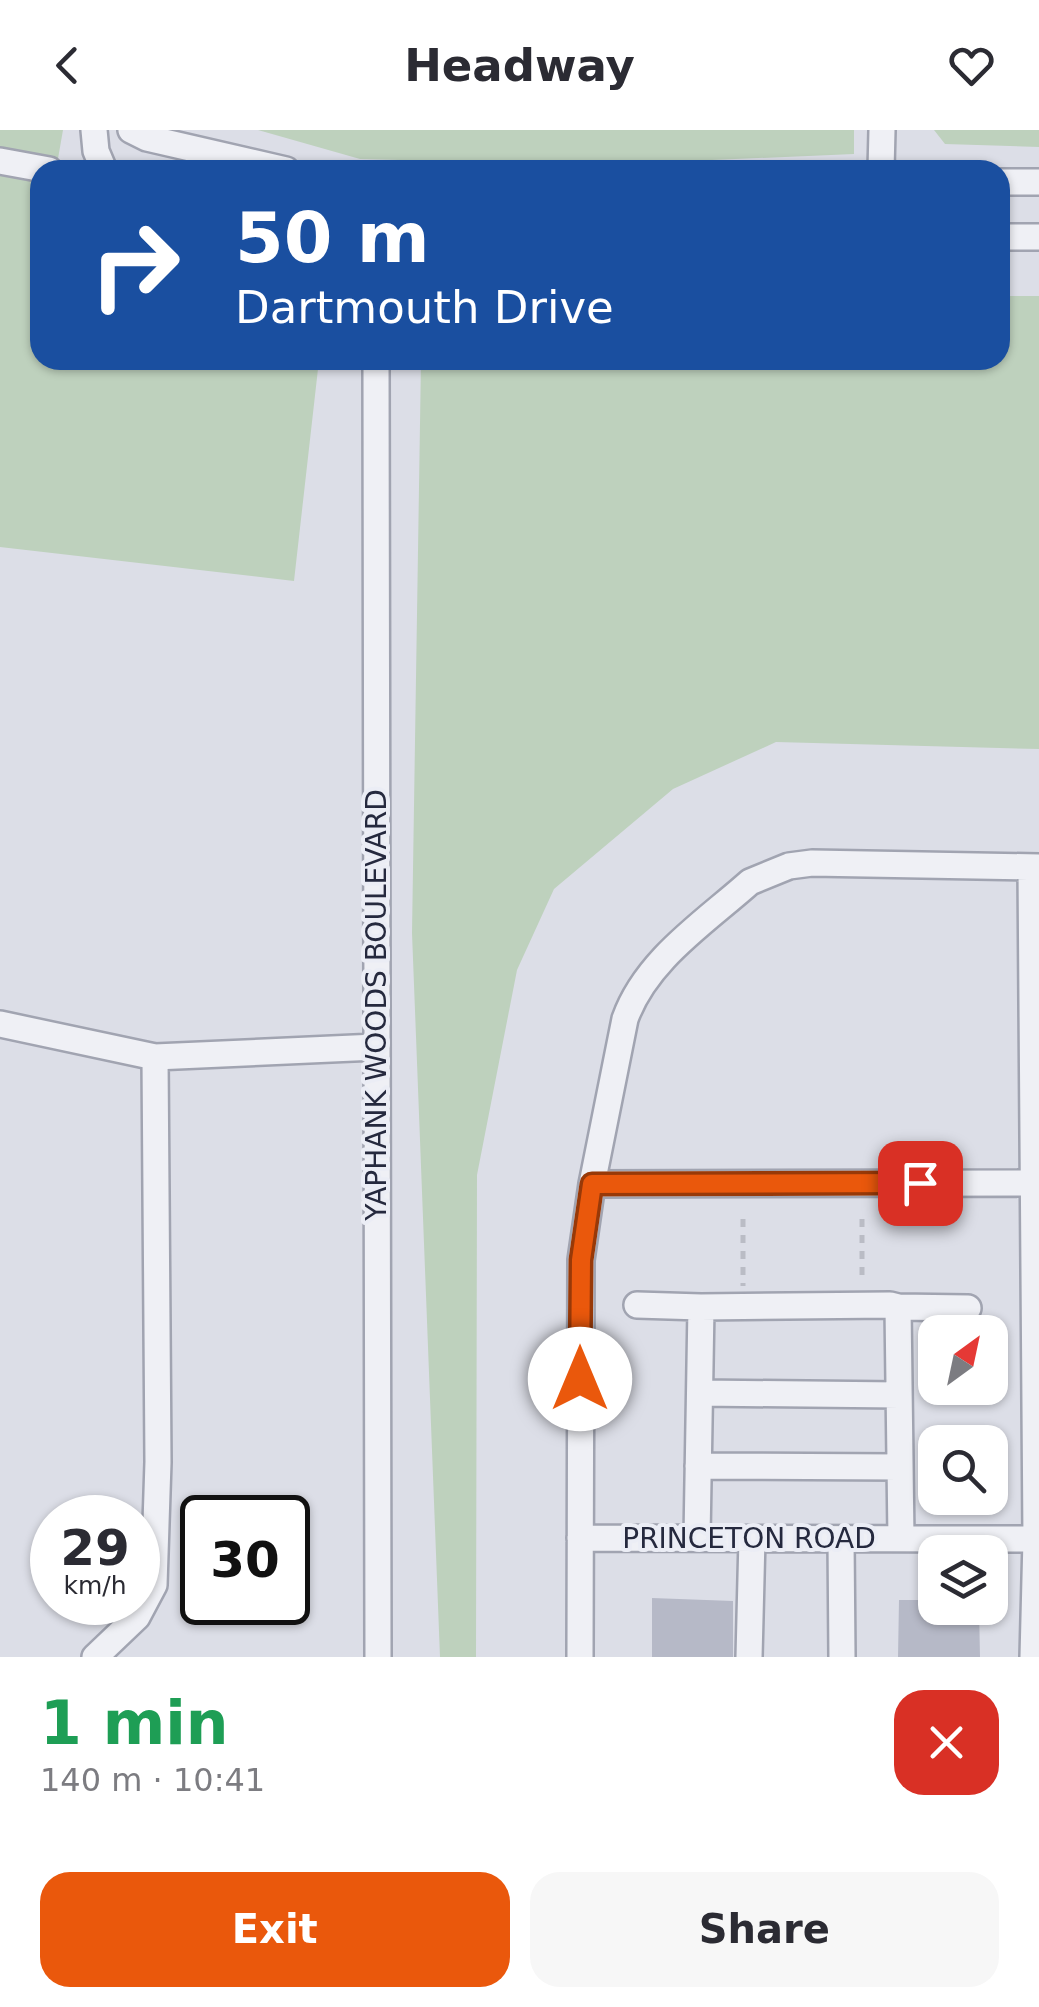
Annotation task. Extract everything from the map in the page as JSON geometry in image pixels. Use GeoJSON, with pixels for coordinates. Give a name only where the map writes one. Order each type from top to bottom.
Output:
{"type":"FeatureCollection","features":[{"type":"Feature","properties":{"kind":"street"},"geometry":{"type":"LineString","coordinates":[[94,130],[99,160]]}},
{"type":"Feature","properties":{"kind":"street"},"geometry":{"type":"LineString","coordinates":[[132,130],[146,138],[242,160]]}},
{"type":"Feature","properties":{"kind":"street"},"geometry":{"type":"LineString","coordinates":[[868,160],[882,135]]}},
{"type":"Feature","properties":{"kind":"street"},"geometry":{"type":"LineString","coordinates":[[881,160],[882,135]]}},
{"type":"Feature","properties":{"kind":"street"},"geometry":{"type":"LineString","coordinates":[[882,135],[897,160]]}},
{"type":"Feature","properties":{"kind":"street"},"geometry":{"type":"LineString","coordinates":[[0,161],[30,167]]}},
{"type":"Feature","properties":{"kind":"street"},"geometry":{"type":"LineString","coordinates":[[1010,182],[1039,182]]}},
{"type":"Feature","properties":{"kind":"street"},"geometry":{"type":"LineString","coordinates":[[1010,197],[1039,197]]}},
{"type":"Feature","properties":{"kind":"street"},"geometry":{"type":"LineString","coordinates":[[1010,237],[1039,237]]}},
{"type":"Feature","properties":{"kind":"street","name":"YAPHANK WOODS BOULEVARD"},"geometry":{"type":"LineString","coordinates":[[376,370],[377,1655]]}},
{"type":"Feature","properties":{"kind":"street"},"geometry":{"type":"LineString","coordinates":[[580,1657],[581,1260],[625,1019],[632,998],[656,965],[750,882],[789,866],[812,862],[1035,867],[1037,1539],[1032,1657]]}},
{"type":"Feature","properties":{"kind":"street"},"geometry":{"type":"LineString","coordinates":[[0,1024],[154,1057],[376,1047]]}},
{"type":"Feature","properties":{"kind":"street"},"geometry":{"type":"LineString","coordinates":[[94,1657],[138,1617],[154,1585],[158,1462],[154,1057]]}},
{"type":"Feature","properties":{"kind":"street"},"geometry":{"type":"LineString","coordinates":[[592,1184],[1036,1183]]}},
{"type":"Feature","properties":{"kind":"street"},"geometry":{"type":"LineString","coordinates":[[637,1305],[968,1308]]}},
{"type":"Feature","properties":{"kind":"street"},"geometry":{"type":"LineString","coordinates":[[898,1307],[901,1539]]}},
{"type":"Feature","properties":{"kind":"street"},"geometry":{"type":"LineString","coordinates":[[697,1538],[701,1308]]}},
{"type":"Feature","properties":{"kind":"street"},"geometry":{"type":"LineString","coordinates":[[700,1393],[899,1395]]}},
{"type":"Feature","properties":{"kind":"street"},"geometry":{"type":"LineString","coordinates":[[698,1466],[900,1467]]}},
{"type":"Feature","properties":{"kind":"street","name":"PRINCETON ROAD"},"geometry":{"type":"LineString","coordinates":[[580,1538],[1037,1539]]}},
{"type":"Feature","properties":{"kind":"street"},"geometry":{"type":"LineString","coordinates":[[749,1657],[752,1538]]}},
{"type":"Feature","properties":{"kind":"street"},"geometry":{"type":"LineString","coordinates":[[841,1539],[842,1657]]}},
{"type":"Feature","properties":{"kind":"path"},"geometry":{"type":"LineString","coordinates":[[743,1219],[744,1306]]}},
{"type":"Feature","properties":{"kind":"path"},"geometry":{"type":"LineString","coordinates":[[862,1220],[862,1305]]}},
{"type":"Feature","properties":{"kind":"green space"},"geometry":{"type":"Polygon","coordinates":[[[0,130],[63,130],[58,160],[30,160],[30,370],[318,370],[294,581],[0,547],[0,130]]]}},
{"type":"Feature","properties":{"kind":"green space"},"geometry":{"type":"Polygon","coordinates":[[[258,130],[854,130],[854,154],[713,160],[360,159],[258,130]]]}},
{"type":"Feature","properties":{"kind":"green space"},"geometry":{"type":"Polygon","coordinates":[[[934,130],[1039,130],[1039,147],[945,144],[934,130]]]}},
{"type":"Feature","properties":{"kind":"green space"},"geometry":{"type":"Polygon","coordinates":[[[1010,296],[1039,296],[1039,749],[776,742],[673,789],[554,889],[517,970],[477,1175],[476,1657],[440,1657],[412,933],[421,370],[1010,370],[1010,296]]]}},
{"type":"Feature","properties":{"kind":"building"},"geometry":{"type":"Polygon","coordinates":[[[652,1598],[733,1601],[733,1657],[652,1657],[652,1598]]]}},
{"type":"Feature","properties":{"kind":"building"},"geometry":{"type":"Polygon","coordinates":[[[899,1600],[918,1600],[918,1625],[979,1625],[980,1657],[898,1657],[899,1600]]]}},
{"type":"Feature","properties":{"kind":"route"},"geometry":{"type":"LineString","coordinates":[[580,1379],[581,1260],[592,1184],[920,1183]]}}]}
